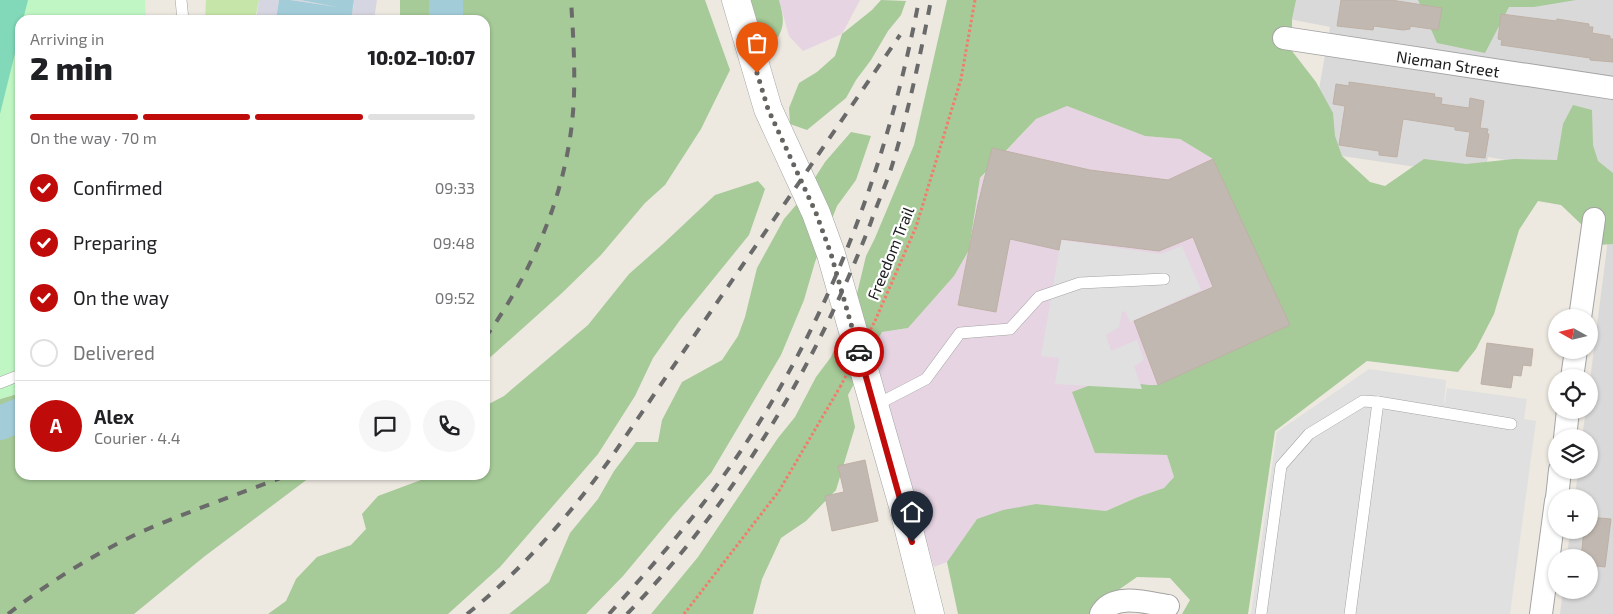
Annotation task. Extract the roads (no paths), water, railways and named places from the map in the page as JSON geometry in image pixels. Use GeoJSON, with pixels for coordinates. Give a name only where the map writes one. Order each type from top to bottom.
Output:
{"type":"FeatureCollection","features":[{"type":"Feature","properties":{"kind":"street"},"geometry":{"type":"LineString","coordinates":[[736,0],[768,109],[816,213],[831,254],[903,506],[930,614]]}},
{"type":"Feature","properties":{"kind":"street","name":"Nieman Street"},"geometry":{"type":"LineString","coordinates":[[1284,38],[1613,88]]}},
{"type":"Feature","properties":{"kind":"street"},"geometry":{"type":"LineString","coordinates":[[1581,309],[1594,219]]}},
{"type":"Feature","properties":{"kind":"street"},"geometry":{"type":"LineString","coordinates":[[1541,614],[1551,539]]}},
{"type":"Feature","properties":{"kind":"street"},"geometry":{"type":"LineString","coordinates":[[1101,614],[1103,609],[1116,602],[1132,601],[1168,606]]}},
{"type":"Feature","properties":{"kind":"lane"},"geometry":{"type":"LineString","coordinates":[[181,0],[182,15]]}},
{"type":"Feature","properties":{"kind":"lane"},"geometry":{"type":"LineString","coordinates":[[874,406],[926,379],[960,333],[1010,329],[1040,297],[1080,283],[1164,279]]}},
{"type":"Feature","properties":{"kind":"lane"},"geometry":{"type":"LineString","coordinates":[[0,383],[15,377]]}},
{"type":"Feature","properties":{"kind":"lane"},"geometry":{"type":"LineString","coordinates":[[1260,614],[1281,466],[1309,434],[1363,401],[1511,424]]}},
{"type":"Feature","properties":{"kind":"lane"},"geometry":{"type":"LineString","coordinates":[[1350,614],[1378,402]]}},
{"type":"Feature","properties":{"kind":"water"},"geometry":{"type":"Polygon","coordinates":[[[279,0],[338,7],[300,0],[354,0],[352,15],[277,15],[279,0]]]}},
{"type":"Feature","properties":{"kind":"waterway"},"geometry":{"type":"LineString","coordinates":[[446,0],[446,15]]}},
{"type":"Feature","properties":{"kind":"waterway"},"geometry":{"type":"LineString","coordinates":[[0,423],[15,417]]}},
{"type":"Feature","properties":{"kind":"railway"},"geometry":{"type":"LineString","coordinates":[[490,330],[520,282],[535,253],[548,223],[566,160],[574,95],[571,0]]}},
{"type":"Feature","properties":{"kind":"railway"},"geometry":{"type":"LineString","coordinates":[[609,614],[711,493],[750,437],[785,379],[816,320],[867,196],[905,66],[919,0]]}},
{"type":"Feature","properties":{"kind":"railway"},"geometry":{"type":"LineString","coordinates":[[627,614],[703,526],[737,479],[769,430],[825,328],[849,276],[891,169],[913,85],[931,0]]}},
{"type":"Feature","properties":{"kind":"railway"},"geometry":{"type":"LineString","coordinates":[[467,614],[506,580],[543,542],[608,462],[900,35]]}},
{"type":"Feature","properties":{"kind":"railway"},"geometry":{"type":"LineString","coordinates":[[8,614],[72,569],[123,541],[177,517],[275,480]]}}]}
